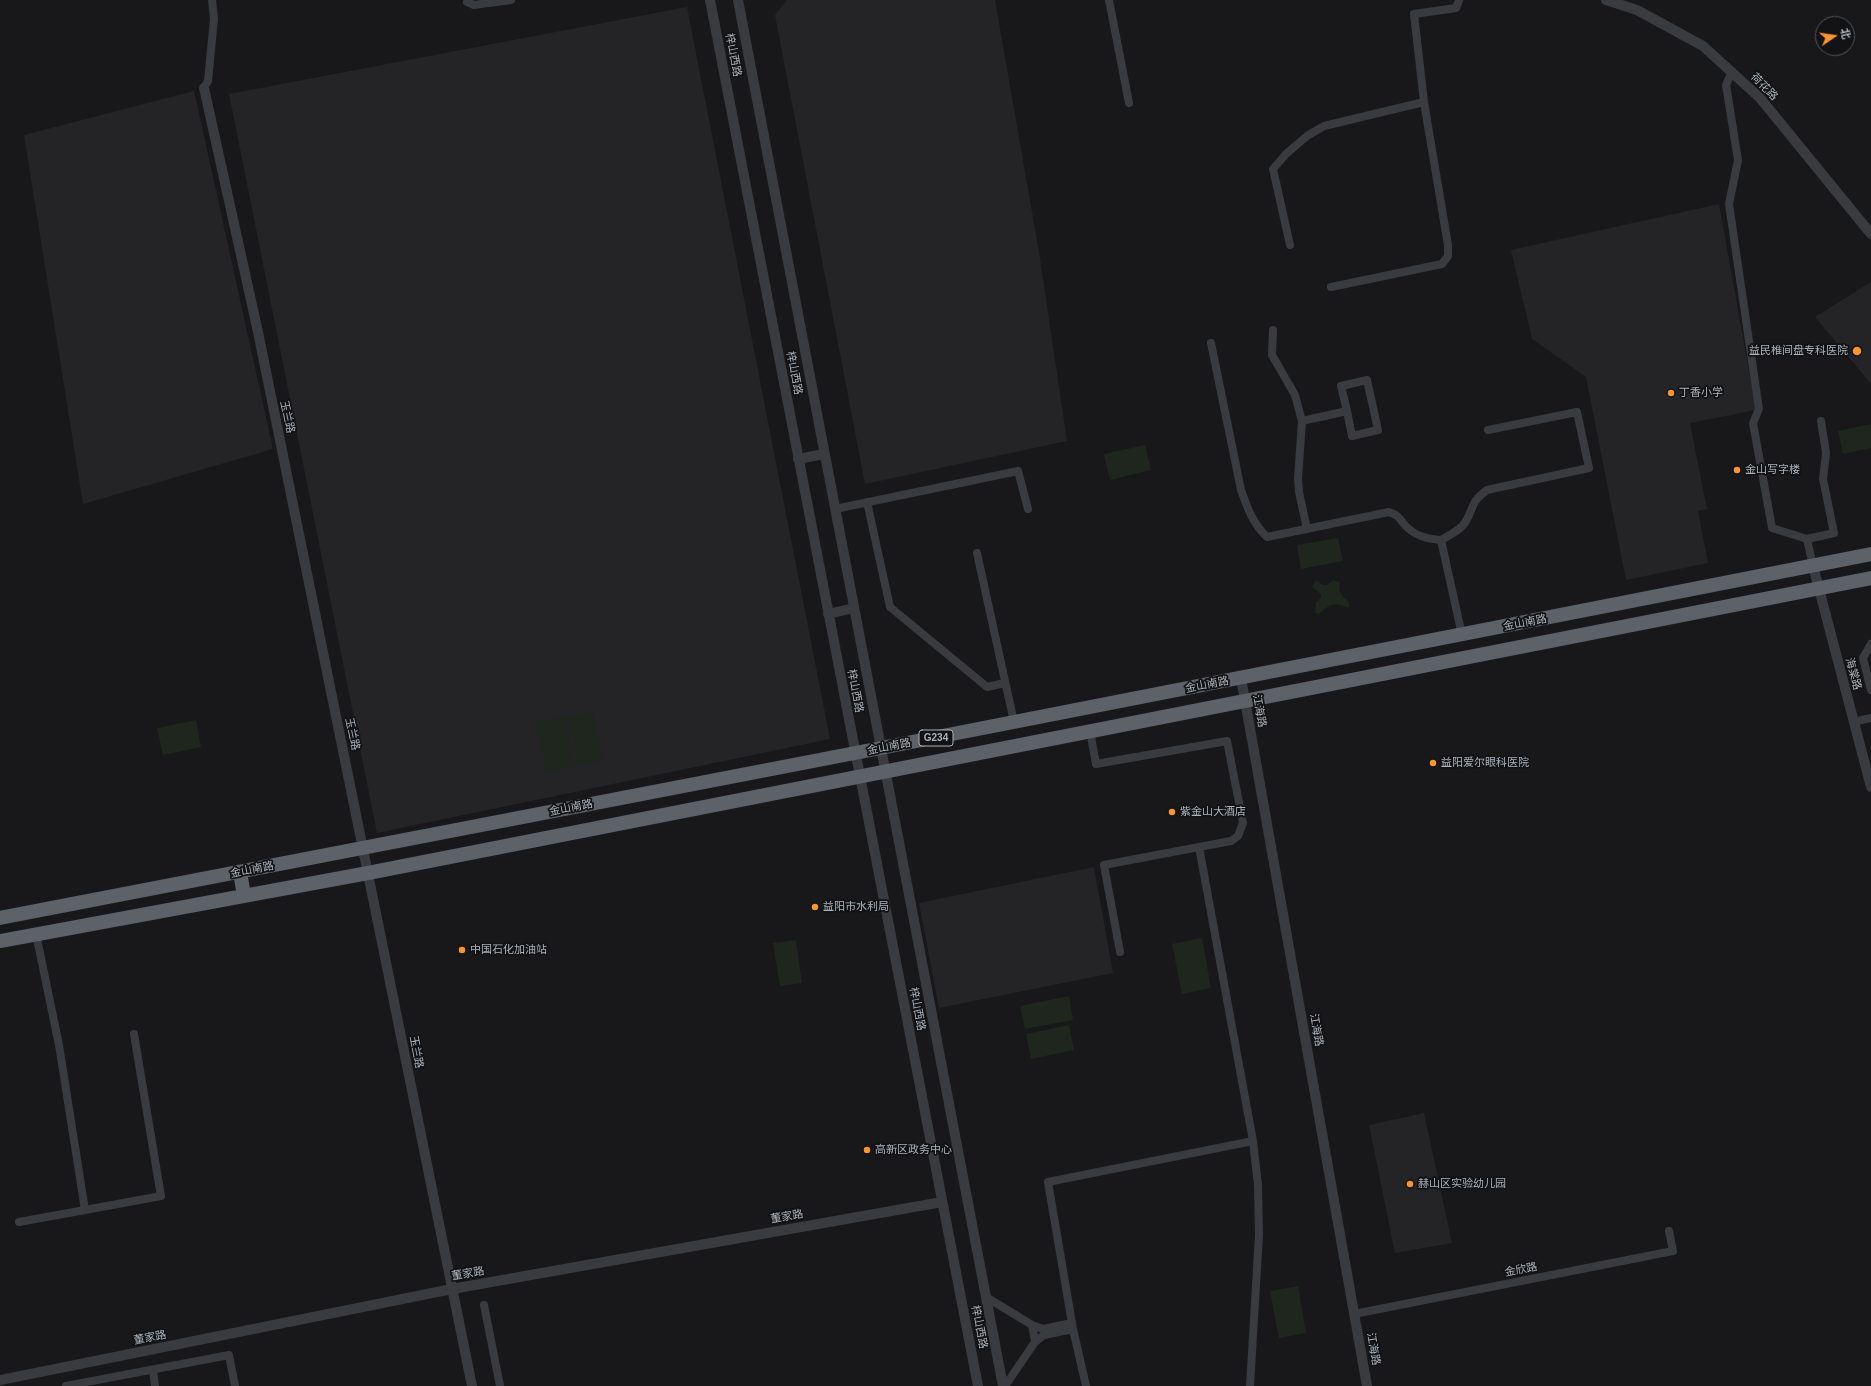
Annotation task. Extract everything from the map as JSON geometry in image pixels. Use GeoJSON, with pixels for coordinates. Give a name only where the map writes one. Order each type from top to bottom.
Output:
{"type":"FeatureCollection","features":[{"type":"Feature","properties":{"kind":"highway","name":"金山南路"},"geometry":{"type":"LineString","coordinates":[[0,918],[1241,678],[1871,554]]}},
{"type":"Feature","properties":{"kind":"highway","name":"金山南路"},"geometry":{"type":"LineString","coordinates":[[0,941],[368,873],[1871,578]]}},
{"type":"Feature","properties":{"kind":"highway"},"geometry":{"type":"LineString","coordinates":[[240,872],[244,896]]}},
{"type":"Feature","properties":{"kind":"street"},"geometry":{"type":"LineString","coordinates":[[204,88],[208,81],[214,19],[212,0]]}},
{"type":"Feature","properties":{"kind":"street"},"geometry":{"type":"LineString","coordinates":[[468,0],[467,2],[474,5],[511,0]]}},
{"type":"Feature","properties":{"kind":"street","name":"梓山西路"},"geometry":{"type":"LineString","coordinates":[[710,0],[978,1386]]}},
{"type":"Feature","properties":{"kind":"street","name":"梓山西路"},"geometry":{"type":"LineString","coordinates":[[738,0],[880,748],[1004,1386]]}},
{"type":"Feature","properties":{"kind":"street"},"geometry":{"type":"LineString","coordinates":[[1109,0],[1129,103]]}},
{"type":"Feature","properties":{"kind":"street"},"geometry":{"type":"LineString","coordinates":[[1331,287],[1442,264],[1448,256],[1448,245],[1424,102],[1414,14],[1456,8],[1460,0]]}},
{"type":"Feature","properties":{"kind":"street","name":"荷花路"},"geometry":{"type":"LineString","coordinates":[[1606,0],[1637,10],[1704,46],[1760,98],[1871,234]]}},
{"type":"Feature","properties":{"kind":"street"},"geometry":{"type":"LineString","coordinates":[[1732,72],[1726,85],[1738,160],[1729,204],[1758,409],[1753,423],[1772,528],[1807,539],[1834,533],[1823,479],[1826,453],[1821,420]]}},
{"type":"Feature","properties":{"kind":"street","name":"玉兰路"},"geometry":{"type":"LineString","coordinates":[[204,88],[258,332],[472,1386]]}},
{"type":"Feature","properties":{"kind":"street"},"geometry":{"type":"LineString","coordinates":[[1290,245],[1273,169],[1286,154],[1307,136],[1324,126],[1424,102]]}},
{"type":"Feature","properties":{"kind":"street"},"geometry":{"type":"LineString","coordinates":[[1273,330],[1272,355],[1295,395],[1302,421],[1298,479],[1306,529]]}},
{"type":"Feature","properties":{"kind":"street"},"geometry":{"type":"LineString","coordinates":[[1211,343],[1241,490],[1249,512],[1259,529],[1268,537],[1389,512],[1398,516],[1413,533],[1426,539],[1441,540],[1455,533],[1466,521],[1476,498],[1487,490],[1589,468],[1577,412],[1488,430]]}},
{"type":"Feature","properties":{"kind":"street"},"geometry":{"type":"LineString","coordinates":[[1367,380],[1378,430],[1352,436],[1347,411],[1341,386],[1367,380]]}},
{"type":"Feature","properties":{"kind":"street"},"geometry":{"type":"LineString","coordinates":[[1302,421],[1347,411]]}},
{"type":"Feature","properties":{"kind":"street"},"geometry":{"type":"LineString","coordinates":[[798,459],[824,454]]}},
{"type":"Feature","properties":{"kind":"street"},"geometry":{"type":"LineString","coordinates":[[835,508],[1018,471],[1028,509]]}},
{"type":"Feature","properties":{"kind":"street"},"geometry":{"type":"LineString","coordinates":[[867,502],[890,607],[987,687],[1005,682]]}},
{"type":"Feature","properties":{"kind":"street"},"geometry":{"type":"LineString","coordinates":[[1807,539],[1813,566]]}},
{"type":"Feature","properties":{"kind":"street"},"geometry":{"type":"LineString","coordinates":[[1441,540],[1462,635]]}},
{"type":"Feature","properties":{"kind":"street"},"geometry":{"type":"LineString","coordinates":[[977,554],[1014,722]]}},
{"type":"Feature","properties":{"kind":"street","name":"海棠路"},"geometry":{"type":"LineString","coordinates":[[1813,566],[1871,787]]}},
{"type":"Feature","properties":{"kind":"street"},"geometry":{"type":"LineString","coordinates":[[828,614],[854,608]]}},
{"type":"Feature","properties":{"kind":"street"},"geometry":{"type":"LineString","coordinates":[[1871,644],[1863,658],[1871,690]]}},
{"type":"Feature","properties":{"kind":"street","name":"江海路"},"geometry":{"type":"LineString","coordinates":[[1241,678],[1367,1386]]}},
{"type":"Feature","properties":{"kind":"street"},"geometry":{"type":"LineString","coordinates":[[1854,722],[1871,718]]}},
{"type":"Feature","properties":{"kind":"street"},"geometry":{"type":"LineString","coordinates":[[1090,731],[1096,764],[1227,742],[1243,823],[1238,836],[1231,841],[1104,865],[1120,952]]}},
{"type":"Feature","properties":{"kind":"street"},"geometry":{"type":"LineString","coordinates":[[1199,847],[1253,1141],[1258,1185],[1259,1235],[1256,1306],[1250,1386]]}},
{"type":"Feature","properties":{"kind":"street"},"geometry":{"type":"LineString","coordinates":[[36,934],[60,1046],[84,1210]]}},
{"type":"Feature","properties":{"kind":"street"},"geometry":{"type":"LineString","coordinates":[[19,1222],[160,1196],[134,1034]]}},
{"type":"Feature","properties":{"kind":"street"},"geometry":{"type":"LineString","coordinates":[[1086,1386],[1073,1326],[1048,1182],[1253,1141]]}},
{"type":"Feature","properties":{"kind":"street","name":"董家路"},"geometry":{"type":"LineString","coordinates":[[0,1380],[452,1289],[942,1202]]}},
{"type":"Feature","properties":{"kind":"street","name":"金欣路"},"geometry":{"type":"LineString","coordinates":[[1354,1314],[1673,1251],[1669,1231]]}},
{"type":"Feature","properties":{"kind":"street"},"geometry":{"type":"LineString","coordinates":[[986,1297],[1032,1325],[1043,1329],[1073,1326]]}},
{"type":"Feature","properties":{"kind":"street"},"geometry":{"type":"LineString","coordinates":[[484,1304],[500,1386]]}},
{"type":"Feature","properties":{"kind":"street"},"geometry":{"type":"LineString","coordinates":[[1032,1325],[1035,1342]]}},
{"type":"Feature","properties":{"kind":"street"},"geometry":{"type":"LineString","coordinates":[[1004,1386],[1035,1342],[1044,1335],[1073,1326]]}},
{"type":"Feature","properties":{"kind":"street"},"geometry":{"type":"LineString","coordinates":[[66,1386],[230,1355],[235,1386]]}},
{"type":"Feature","properties":{"kind":"street"},"geometry":{"type":"LineString","coordinates":[[153,1370],[155,1386]]}},
{"type":"Feature","properties":{"kind":"shaded area"},"geometry":{"type":"Polygon","coordinates":[[[787,0],[995,0],[1039,252],[1067,441],[865,484],[775,15],[787,0]]]}},
{"type":"Feature","properties":{"kind":"shaded area"},"geometry":{"type":"Polygon","coordinates":[[[687,7],[830,739],[377,833],[229,94],[687,7]]]}},
{"type":"Feature","properties":{"kind":"shaded area"},"geometry":{"type":"Polygon","coordinates":[[[194,91],[273,449],[83,504],[24,135],[194,91]]]}},
{"type":"Feature","properties":{"kind":"shaded area","name":"丁香小学"},"geometry":{"type":"Polygon","coordinates":[[[1719,204],[1756,410],[1690,423],[1707,509],[1698,511],[1708,563],[1626,580],[1586,377],[1532,339],[1511,250],[1719,204]]]}},
{"type":"Feature","properties":{"kind":"shaded area","name":"益民椎间盘专科医院"},"geometry":{"type":"Polygon","coordinates":[[[1871,282],[1871,384],[1815,317],[1871,282]]]}},
{"type":"Feature","properties":{"kind":"shaded area"},"geometry":{"type":"Polygon","coordinates":[[[1871,424],[1871,448],[1843,454],[1838,431],[1871,424]]]}},
{"type":"Feature","properties":{"kind":"shaded area"},"geometry":{"type":"Polygon","coordinates":[[[1145,445],[1151,470],[1110,480],[1104,454],[1145,445]]]}},
{"type":"Feature","properties":{"kind":"shaded area"},"geometry":{"type":"Polygon","coordinates":[[[1338,538],[1343,561],[1301,569],[1297,545],[1338,538]]]}},
{"type":"Feature","properties":{"kind":"shaded area"},"geometry":{"type":"Polygon","coordinates":[[[1316,580],[1323,585],[1328,585],[1333,580],[1340,582],[1340,591],[1349,602],[1349,608],[1333,604],[1319,614],[1315,613],[1316,602],[1321,598],[1321,594],[1312,587],[1316,580]]]}},
{"type":"Feature","properties":{"kind":"shaded area"},"geometry":{"type":"Polygon","coordinates":[[[592,712],[602,760],[579,765],[568,718],[592,712]]]}},
{"type":"Feature","properties":{"kind":"shaded area"},"geometry":{"type":"Polygon","coordinates":[[[565,717],[576,766],[547,772],[536,723],[565,717]]]}},
{"type":"Feature","properties":{"kind":"shaded area"},"geometry":{"type":"Polygon","coordinates":[[[196,720],[201,747],[163,755],[157,728],[196,720]]]}},
{"type":"Feature","properties":{"kind":"shaded area"},"geometry":{"type":"Polygon","coordinates":[[[1094,867],[1113,973],[939,1008],[919,903],[1094,867]]]}},
{"type":"Feature","properties":{"kind":"shaded area"},"geometry":{"type":"Polygon","coordinates":[[[1202,938],[1211,988],[1182,994],[1172,944],[1202,938]]]}},
{"type":"Feature","properties":{"kind":"shaded area"},"geometry":{"type":"Polygon","coordinates":[[[796,940],[802,983],[780,986],[773,943],[796,940]]]}},
{"type":"Feature","properties":{"kind":"shaded area"},"geometry":{"type":"Polygon","coordinates":[[[1069,996],[1073,1020],[1025,1029],[1020,1006],[1069,996]]]}},
{"type":"Feature","properties":{"kind":"shaded area"},"geometry":{"type":"Polygon","coordinates":[[[1069,1025],[1074,1050],[1031,1059],[1026,1034],[1069,1025]]]}},
{"type":"Feature","properties":{"kind":"shaded area","name":"赫山区实验幼儿园"},"geometry":{"type":"Polygon","coordinates":[[[1424,1113],[1452,1243],[1395,1253],[1369,1125],[1424,1113]]]}},
{"type":"Feature","properties":{"kind":"shaded area"},"geometry":{"type":"Polygon","coordinates":[[[1298,1286],[1306,1333],[1279,1338],[1270,1291],[1298,1286]]]}},
{"type":"Feature","properties":{"kind":"place","name":"益民椎间盘专科医院"},"geometry":{"type":"Point","coordinates":[1857,351]}},
{"type":"Feature","properties":{"kind":"place","name":"丁香小学"},"geometry":{"type":"Point","coordinates":[1671,393]}},
{"type":"Feature","properties":{"kind":"place","name":"金山写字楼"},"geometry":{"type":"Point","coordinates":[1737,470]}},
{"type":"Feature","properties":{"kind":"place","name":"益阳爱尔眼科医院"},"geometry":{"type":"Point","coordinates":[1433,763]}},
{"type":"Feature","properties":{"kind":"place","name":"紫金山大酒店"},"geometry":{"type":"Point","coordinates":[1172,812]}},
{"type":"Feature","properties":{"kind":"place","name":"益阳市水利局"},"geometry":{"type":"Point","coordinates":[815,907]}},
{"type":"Feature","properties":{"kind":"place","name":"中国石化加油站"},"geometry":{"type":"Point","coordinates":[462,950]}},
{"type":"Feature","properties":{"kind":"place","name":"高新区政务中心"},"geometry":{"type":"Point","coordinates":[867,1150]}},
{"type":"Feature","properties":{"kind":"place","name":"赫山区实验幼儿园"},"geometry":{"type":"Point","coordinates":[1410,1184]}}]}
